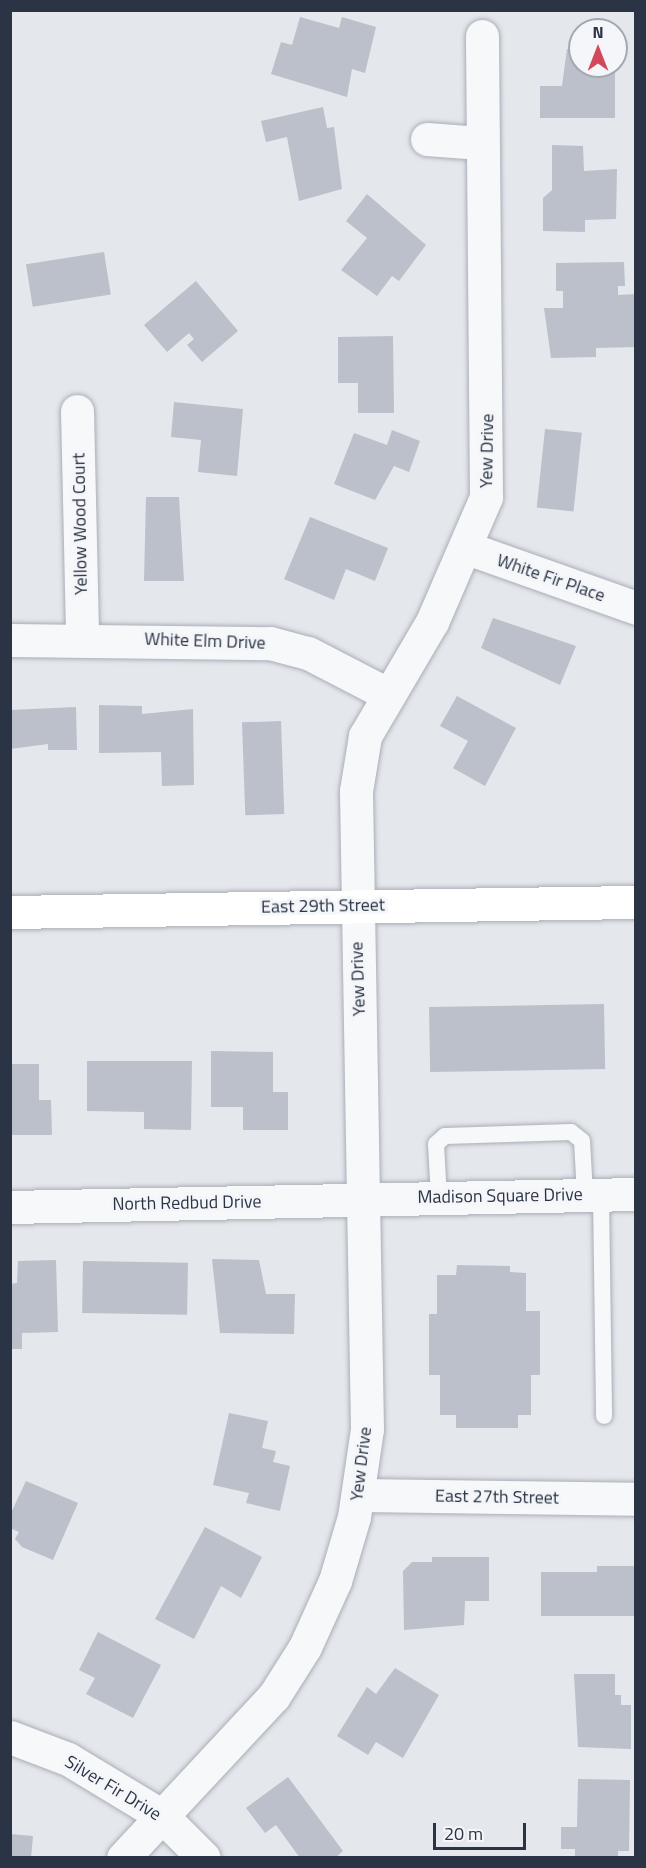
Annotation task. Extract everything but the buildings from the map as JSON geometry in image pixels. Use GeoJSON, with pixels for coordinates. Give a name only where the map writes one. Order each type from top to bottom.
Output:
{"type":"FeatureCollection","features":[{"type":"Feature","properties":{"kind":"main road","name":"East 29th Street"},"geometry":{"type":"LineString","coordinates":[[10,912],[636,902]]}},
{"type":"Feature","properties":{"kind":"street","name":"Yew Drive"},"geometry":{"type":"LineString","coordinates":[[123,1857],[274,1696],[305,1647],[347,1547],[367,1429],[364,1199],[356,905],[360,753],[388,694],[432,622],[467,548],[486,497],[489,466],[480,143],[482,36]]}},
{"type":"Feature","properties":{"kind":"street"},"geometry":{"type":"LineString","coordinates":[[427,139],[480,143]]}},
{"type":"Feature","properties":{"kind":"street","name":"Yellow Wood Court"},"geometry":{"type":"LineString","coordinates":[[77,411],[82,638]]}},
{"type":"Feature","properties":{"kind":"street","name":"White Fir Place"},"geometry":{"type":"LineString","coordinates":[[467,548],[636,608]]}},
{"type":"Feature","properties":{"kind":"street","name":"White Elm Drive"},"geometry":{"type":"LineString","coordinates":[[10,640],[82,638],[270,643],[308,653],[388,694]]}},
{"type":"Feature","properties":{"kind":"street","name":"Madison Square Drive"},"geometry":{"type":"LineString","coordinates":[[364,1199],[636,1194]]}},
{"type":"Feature","properties":{"kind":"street","name":"North Redbud Drive"},"geometry":{"type":"LineString","coordinates":[[10,1207],[364,1199]]}},
{"type":"Feature","properties":{"kind":"street","name":"East 27th Street"},"geometry":{"type":"LineString","coordinates":[[357,1495],[636,1499]]}},
{"type":"Feature","properties":{"kind":"street","name":"Silver Fir Drive"},"geometry":{"type":"LineString","coordinates":[[10,1737],[68,1759],[162,1816],[204,1857]]}},
{"type":"Feature","properties":{"kind":"lane"},"geometry":{"type":"LineString","coordinates":[[439,1198],[436,1144],[445,1136],[571,1132],[582,1141],[593,1195],[604,1416]]}}]}
